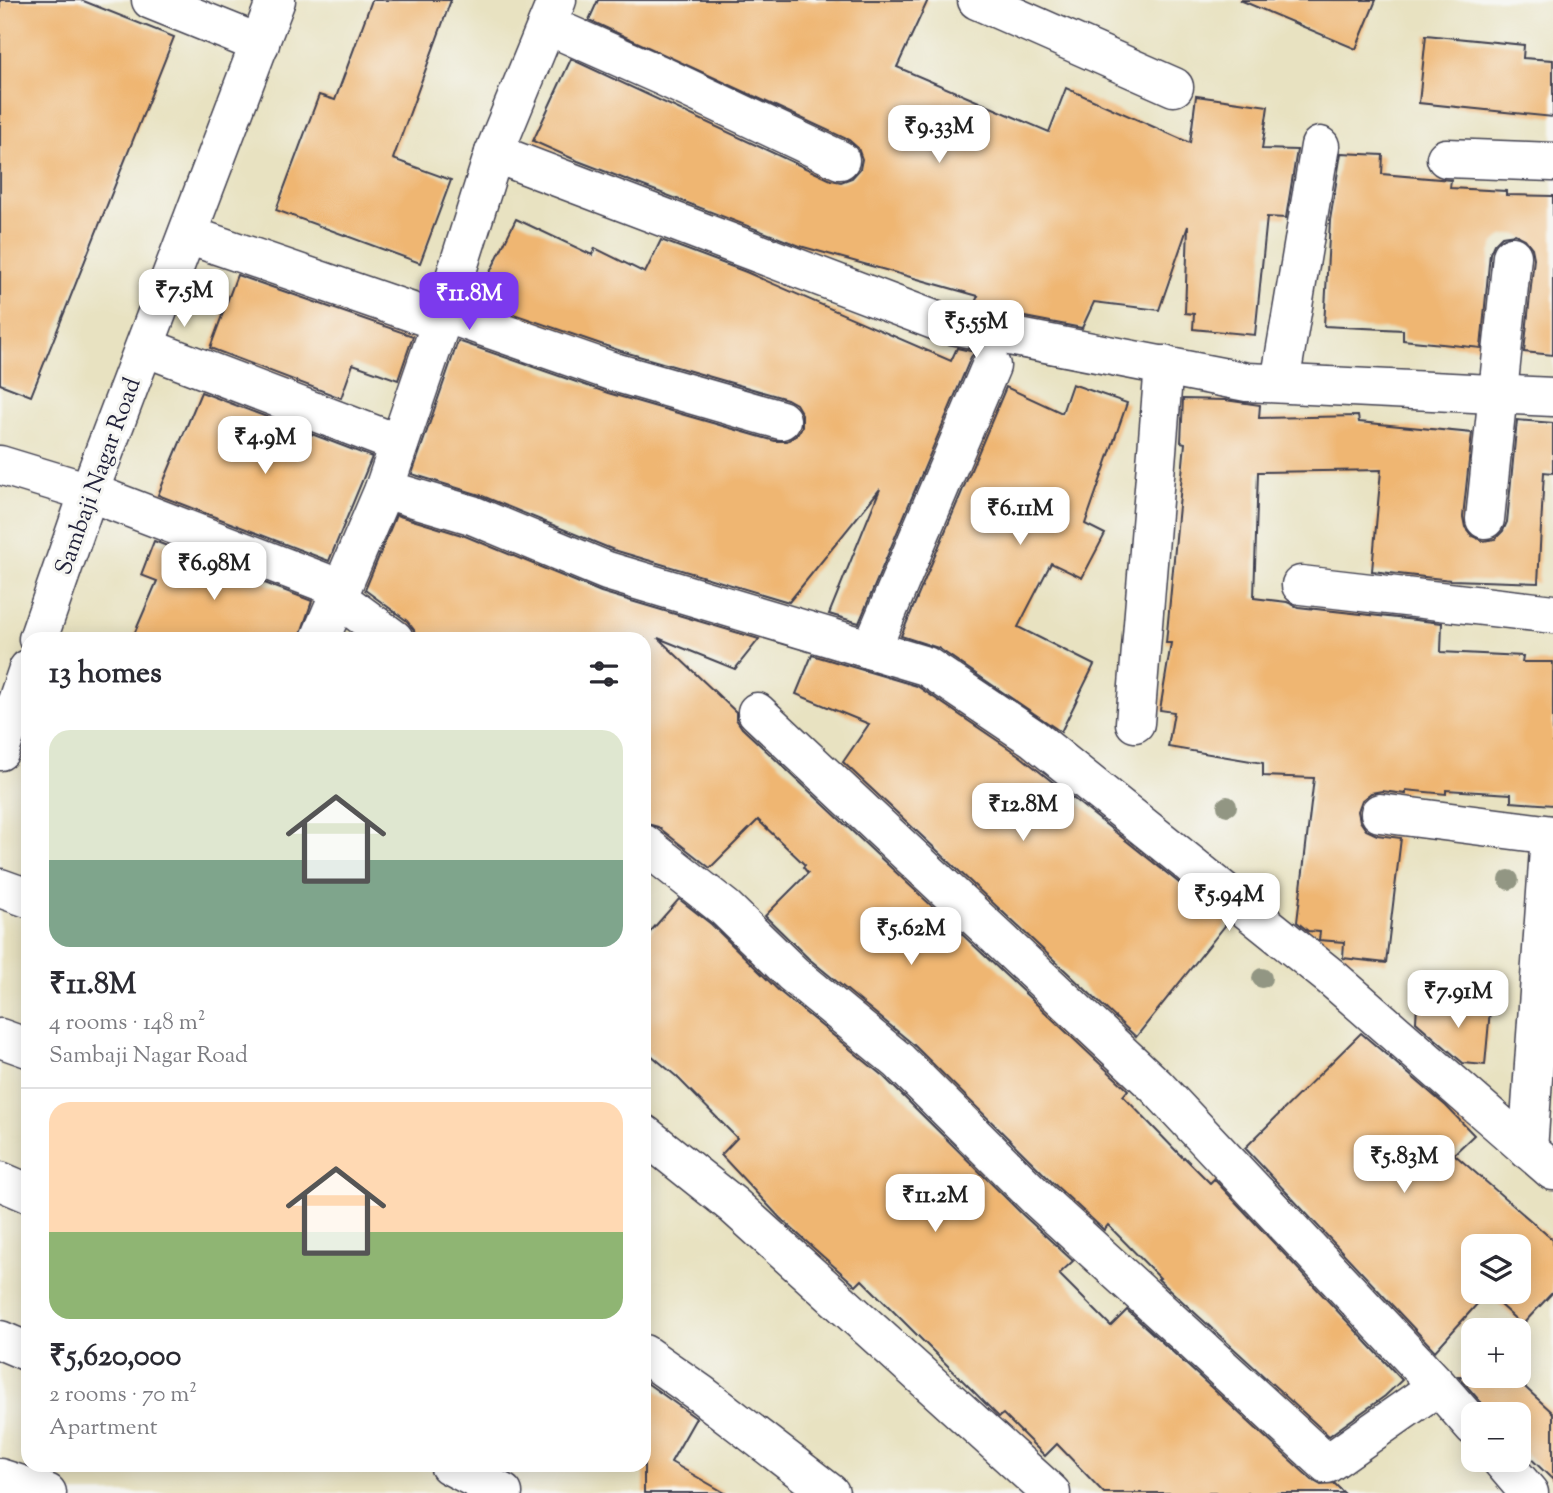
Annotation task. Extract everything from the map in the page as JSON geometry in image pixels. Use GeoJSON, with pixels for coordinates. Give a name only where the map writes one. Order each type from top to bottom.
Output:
{"type":"FeatureCollection","features":[{"type":"Feature","properties":{"kind":"street"},"geometry":{"type":"LineString","coordinates":[[151,0],[260,44]]}},
{"type":"Feature","properties":{"kind":"street","name":"Sambaji Nagar Road"},"geometry":{"type":"LineString","coordinates":[[40,632],[89,492],[276,0]]}},
{"type":"Feature","properties":{"kind":"street"},"geometry":{"type":"LineString","coordinates":[[978,0],[1174,87]]}},
{"type":"Feature","properties":{"kind":"street"},"geometry":{"type":"LineString","coordinates":[[323,632],[384,489],[443,318],[494,153],[552,13],[660,75],[841,160]]}},
{"type":"Feature","properties":{"kind":"street"},"geometry":{"type":"LineString","coordinates":[[1280,383],[1320,146]]}},
{"type":"Feature","properties":{"kind":"street"},"geometry":{"type":"LineString","coordinates":[[494,153],[942,323],[1247,382],[1553,397]]}},
{"type":"Feature","properties":{"kind":"street"},"geometry":{"type":"LineString","coordinates":[[1446,158],[1553,162]]}},
{"type":"Feature","properties":{"kind":"street"},"geometry":{"type":"LineString","coordinates":[[188,235],[608,370],[781,420]]}},
{"type":"Feature","properties":{"kind":"street"},"geometry":{"type":"LineString","coordinates":[[1485,519],[1512,256]]}},
{"type":"Feature","properties":{"kind":"street"},"geometry":{"type":"LineString","coordinates":[[145,347],[400,444]]}},
{"type":"Feature","properties":{"kind":"street"},"geometry":{"type":"LineString","coordinates":[[1135,723],[1164,365]]}},
{"type":"Feature","properties":{"kind":"street"},"geometry":{"type":"LineString","coordinates":[[871,649],[990,366]]}},
{"type":"Feature","properties":{"kind":"street"},"geometry":{"type":"LineString","coordinates":[[0,465],[89,492],[340,593],[386,632]]}},
{"type":"Feature","properties":{"kind":"street"},"geometry":{"type":"LineString","coordinates":[[384,489],[472,515],[607,571],[926,666],[1033,738],[1332,978],[1541,1160]]}},
{"type":"Feature","properties":{"kind":"street"},"geometry":{"type":"LineString","coordinates":[[1301,585],[1553,614]]}},
{"type":"Feature","properties":{"kind":"street"},"geometry":{"type":"LineString","coordinates":[[10,750],[21,700]]}},
{"type":"Feature","properties":{"kind":"street"},"geometry":{"type":"LineString","coordinates":[[757,712],[1156,1086],[1461,1412]]}},
{"type":"Feature","properties":{"kind":"street"},"geometry":{"type":"LineString","coordinates":[[1380,813],[1552,835],[1541,1160]]}},
{"type":"Feature","properties":{"kind":"street"},"geometry":{"type":"LineString","coordinates":[[651,857],[725,908],[793,974],[899,1061],[1038,1199],[1327,1464],[1438,1386]]}},
{"type":"Feature","properties":{"kind":"street"},"geometry":{"type":"LineString","coordinates":[[0,888],[21,896]]}},
{"type":"Feature","properties":{"kind":"street"},"geometry":{"type":"LineString","coordinates":[[0,1038],[21,1046]]}},
{"type":"Feature","properties":{"kind":"street"},"geometry":{"type":"LineString","coordinates":[[651,1141],[733,1205],[1051,1493]]}},
{"type":"Feature","properties":{"kind":"street"},"geometry":{"type":"LineString","coordinates":[[0,1181],[21,1190]]}},
{"type":"Feature","properties":{"kind":"street"},"geometry":{"type":"LineString","coordinates":[[651,1359],[830,1493]]}},
{"type":"Feature","properties":{"kind":"street"},"geometry":{"type":"LineString","coordinates":[[462,1472],[503,1493]]}},
{"type":"Feature","properties":{"kind":"street"},"geometry":{"type":"LineString","coordinates":[[1512,1472],[1530,1493]]}},
{"type":"Feature","properties":{"kind":"street"},"geometry":{"type":"LineString","coordinates":[[0,1478],[47,1493]]}},
{"type":"Feature","properties":{"kind":"building"},"geometry":{"type":"Polygon","coordinates":[[[0,0],[81,0],[174,37],[31,396],[0,384],[0,0]]]}},
{"type":"Feature","properties":{"kind":"building"},"geometry":{"type":"Polygon","coordinates":[[[372,0],[451,0],[393,159],[451,180],[420,263],[276,210],[319,95],[335,100],[372,0]]]}},
{"type":"Feature","properties":{"kind":"building"},"geometry":{"type":"Polygon","coordinates":[[[598,0],[928,0],[897,67],[1049,132],[1066,88],[1190,143],[1196,96],[1268,106],[1262,149],[1297,150],[1286,218],[1267,217],[1255,335],[1193,329],[1194,314],[1185,313],[1188,226],[1159,310],[1094,302],[1082,328],[973,307],[978,296],[800,246],[578,161],[533,141],[571,59],[831,180],[841,182],[852,178],[860,169],[862,159],[858,148],[849,140],[589,20],[598,0]]]}},
{"type":"Feature","properties":{"kind":"building"},"geometry":{"type":"Polygon","coordinates":[[[1240,0],[1376,0],[1356,49],[1240,0]]]}},
{"type":"Feature","properties":{"kind":"building"},"geometry":{"type":"Polygon","coordinates":[[[1426,35],[1524,45],[1523,58],[1553,60],[1553,117],[1419,103],[1426,35]]]}},
{"type":"Feature","properties":{"kind":"building"},"geometry":{"type":"Polygon","coordinates":[[[1341,153],[1383,155],[1382,174],[1451,180],[1450,188],[1506,191],[1506,195],[1553,196],[1553,355],[1524,352],[1534,258],[1532,248],[1525,239],[1515,234],[1502,236],[1490,253],[1481,348],[1403,340],[1403,330],[1324,326],[1330,220],[1341,153]]]}},
{"type":"Feature","properties":{"kind":"building"},"geometry":{"type":"Polygon","coordinates":[[[516,219],[592,255],[595,248],[645,273],[661,240],[746,272],[951,361],[957,348],[975,352],[859,623],[829,614],[880,489],[789,602],[614,550],[480,495],[412,474],[458,341],[608,393],[775,441],[787,441],[797,435],[802,427],[802,414],[796,404],[787,399],[621,351],[476,301],[516,219]]]}},
{"type":"Feature","properties":{"kind":"building"},"geometry":{"type":"Polygon","coordinates":[[[237,275],[413,336],[398,380],[353,364],[341,398],[210,348],[237,275]]]}},
{"type":"Feature","properties":{"kind":"building"},"geometry":{"type":"Polygon","coordinates":[[[1072,384],[1127,403],[1085,524],[1105,534],[1082,578],[1051,563],[1018,627],[1094,665],[1061,732],[938,648],[901,636],[1006,387],[1062,413],[1072,384]]]}},
{"type":"Feature","properties":{"kind":"building"},"geometry":{"type":"Polygon","coordinates":[[[201,392],[372,457],[329,561],[158,495],[201,392]]]}},
{"type":"Feature","properties":{"kind":"building"},"geometry":{"type":"Polygon","coordinates":[[[1183,399],[1225,400],[1260,405],[1259,418],[1358,416],[1359,422],[1472,433],[1463,517],[1465,527],[1472,536],[1483,541],[1495,539],[1507,522],[1517,420],[1553,423],[1553,473],[1544,472],[1538,583],[1451,580],[1372,571],[1381,470],[1258,472],[1254,598],[1287,602],[1298,607],[1442,623],[1441,652],[1523,656],[1522,662],[1553,662],[1553,805],[1511,802],[1511,794],[1446,790],[1446,794],[1406,790],[1406,794],[1382,791],[1371,793],[1362,800],[1358,811],[1366,830],[1377,835],[1401,838],[1386,963],[1343,958],[1344,942],[1319,940],[1320,932],[1308,931],[1297,922],[1314,778],[1263,776],[1263,763],[1168,747],[1174,712],[1160,710],[1171,643],[1166,643],[1185,443],[1181,442],[1183,399]]]}},
{"type":"Feature","properties":{"kind":"building"},"geometry":{"type":"Polygon","coordinates":[[[396,515],[465,536],[601,592],[759,639],[735,669],[658,638],[736,712],[736,719],[742,728],[1128,1090],[1123,1096],[1210,1183],[1214,1179],[1402,1380],[1385,1396],[1329,1436],[1158,1279],[1160,1278],[1108,1225],[1104,1230],[1053,1183],[914,1045],[808,958],[765,916],[808,873],[803,867],[805,865],[758,820],[710,868],[658,827],[651,825],[651,632],[414,632],[407,621],[365,590],[396,515]]]}},
{"type":"Feature","properties":{"kind":"building"},"geometry":{"type":"Polygon","coordinates":[[[154,541],[312,601],[301,632],[135,632],[157,581],[141,575],[154,541]]]}},
{"type":"Feature","properties":{"kind":"building"},"geometry":{"type":"Polygon","coordinates":[[[812,655],[917,686],[1020,756],[1228,922],[1136,1037],[843,762],[869,724],[796,694],[812,655]]]}},
{"type":"Feature","properties":{"kind":"building"},"geometry":{"type":"Polygon","coordinates":[[[679,899],[711,924],[779,991],[884,1077],[1073,1261],[1059,1274],[1111,1326],[1127,1310],[1312,1480],[1321,1485],[1335,1484],[1344,1493],[1104,1493],[1057,1444],[1045,1456],[1003,1414],[999,1417],[862,1280],[856,1286],[780,1218],[721,1155],[737,1138],[677,1077],[651,1055],[651,931],[679,899]]]}},
{"type":"Feature","properties":{"kind":"building"},"geometry":{"type":"Polygon","coordinates":[[[1417,1004],[1490,1010],[1485,1065],[1463,1063],[1416,1022],[1417,1004]]]}},
{"type":"Feature","properties":{"kind":"building"},"geometry":{"type":"Polygon","coordinates":[[[1361,1033],[1446,1106],[1474,1135],[1454,1154],[1553,1240],[1553,1292],[1529,1318],[1514,1318],[1499,1304],[1531,1304],[1531,1234],[1461,1234],[1461,1304],[1477,1304],[1465,1318],[1461,1318],[1461,1322],[1435,1351],[1245,1148],[1361,1033]]]}},
{"type":"Feature","properties":{"kind":"building"},"geometry":{"type":"Polygon","coordinates":[[[651,1386],[696,1418],[671,1462],[725,1493],[644,1493],[644,1472],[651,1472],[651,1386]]]}},
{"type":"Feature","properties":{"kind":"building"},"geometry":{"type":"Polygon","coordinates":[[[1468,1388],[1526,1388],[1553,1413],[1553,1480],[1531,1459],[1531,1402],[1481,1402],[1468,1388]]]}}]}
